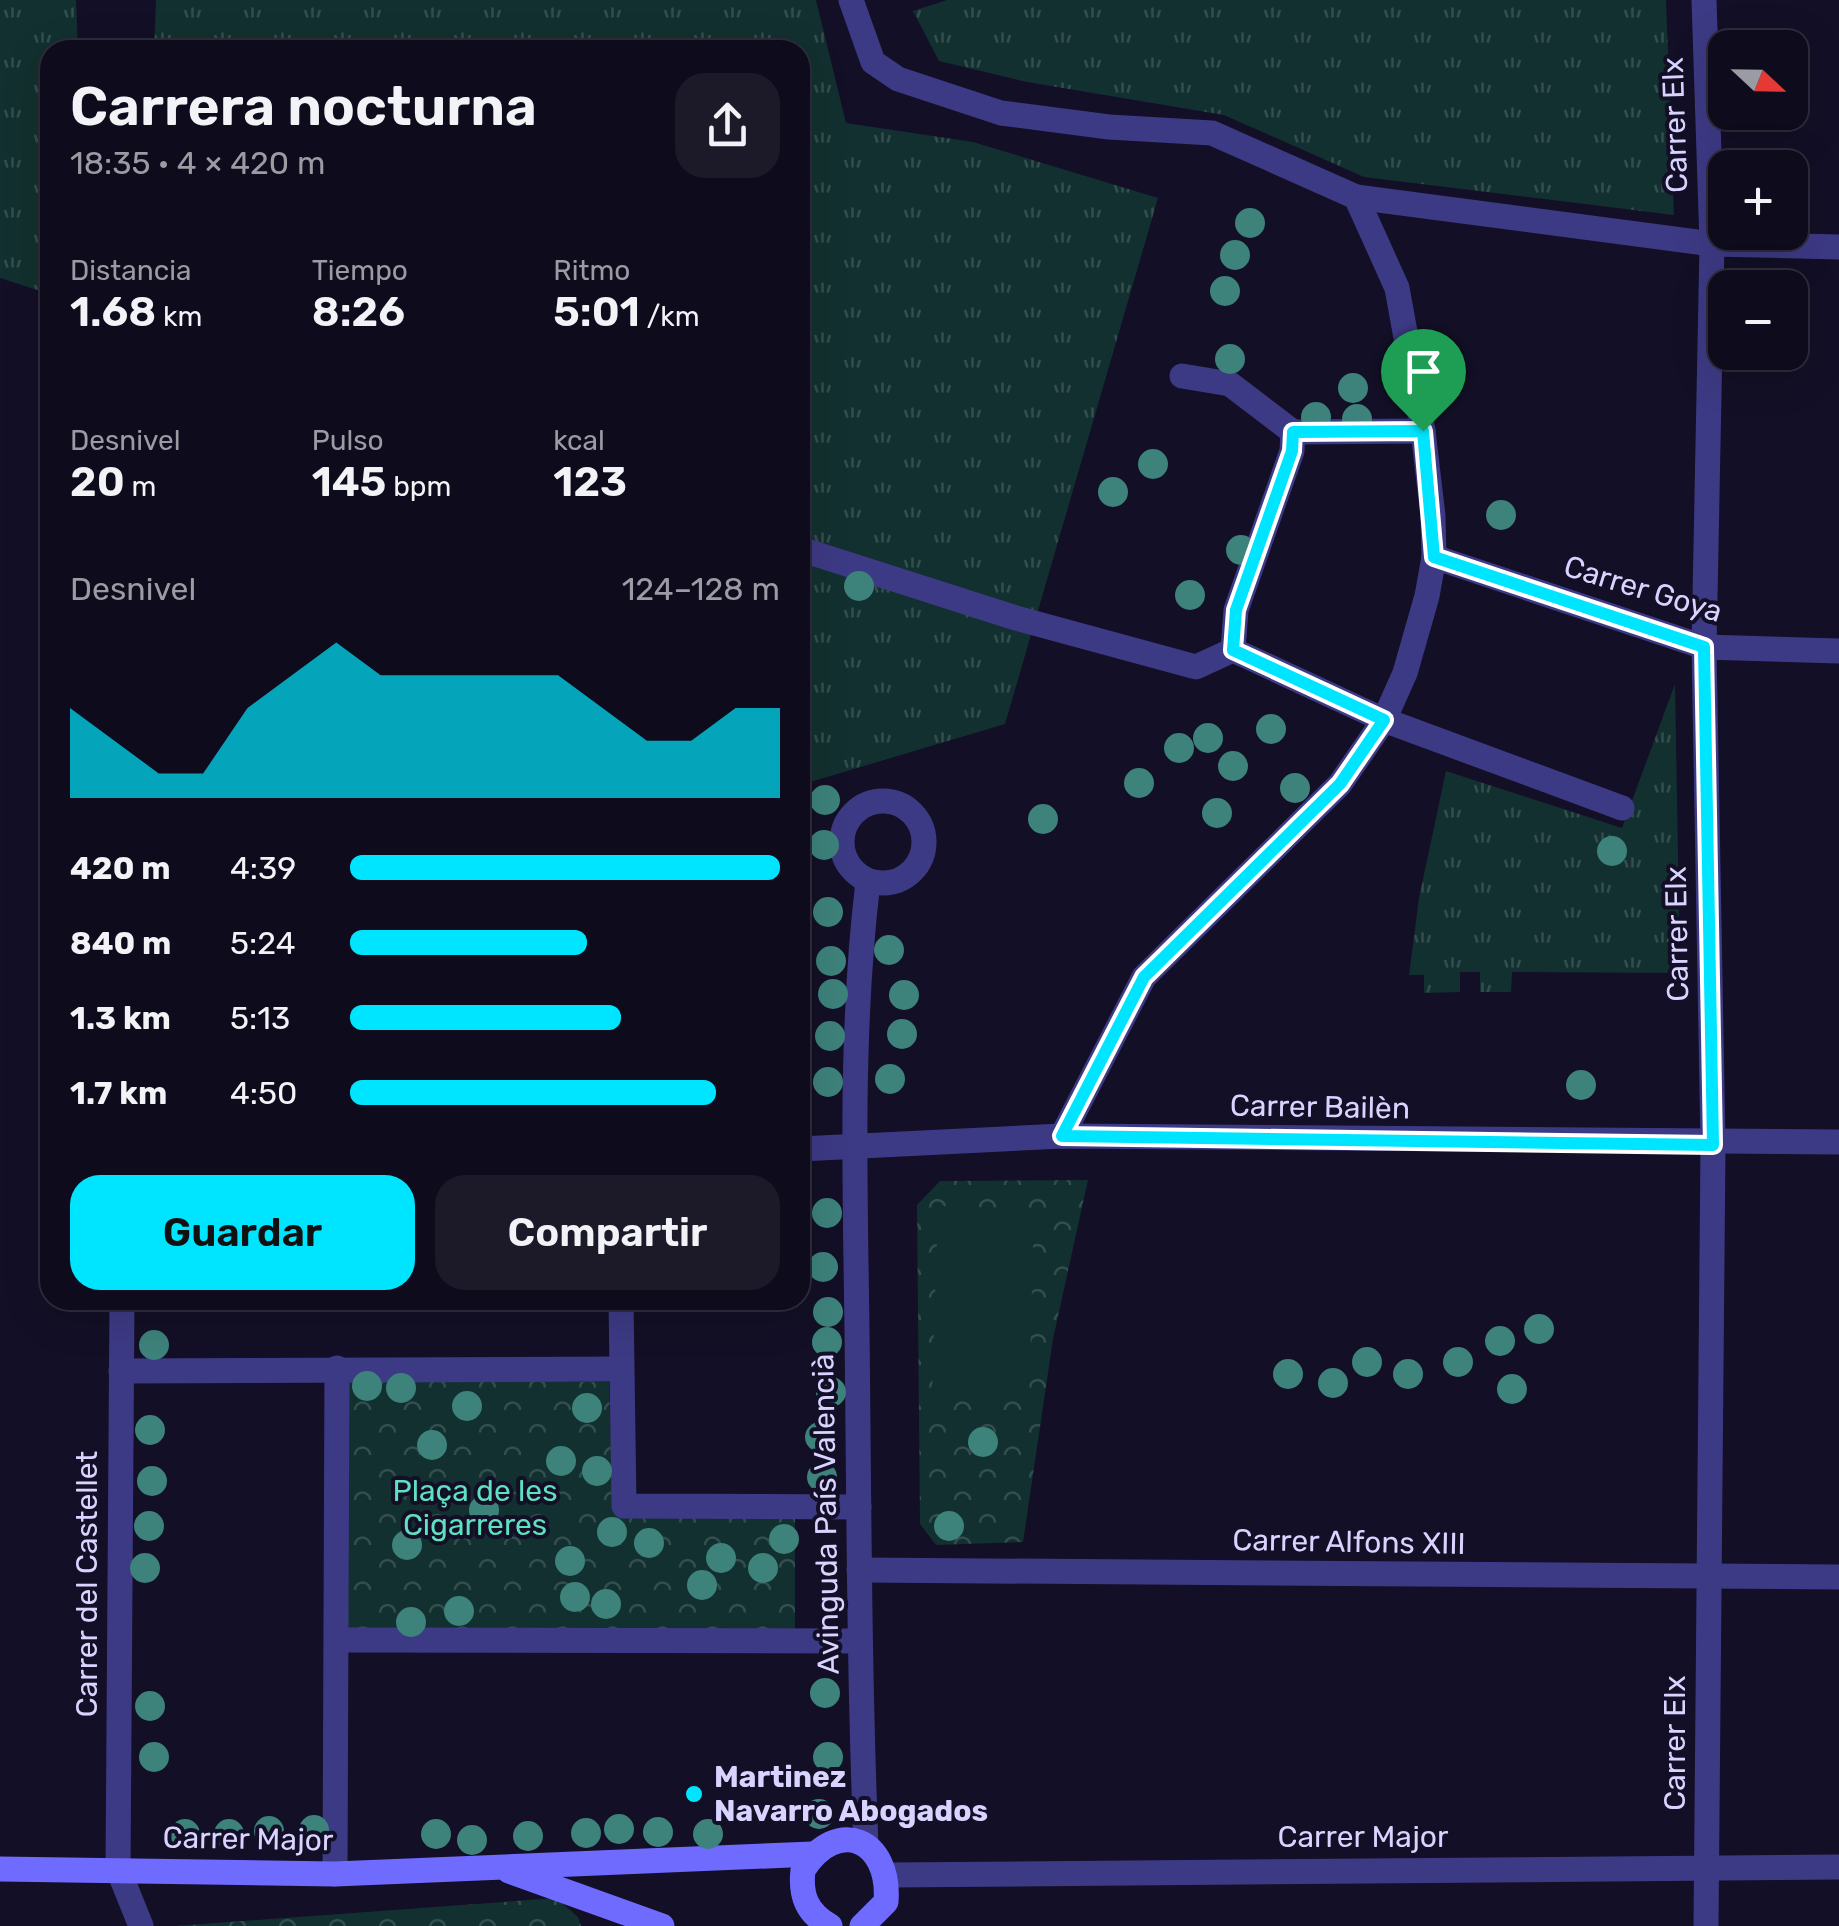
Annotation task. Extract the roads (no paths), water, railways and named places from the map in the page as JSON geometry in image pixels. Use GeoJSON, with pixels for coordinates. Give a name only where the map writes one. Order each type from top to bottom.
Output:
{"type":"FeatureCollection","features":[{"type":"Feature","properties":{"kind":"street"},"geometry":{"type":"LineString","coordinates":[[851,0],[873,62],[898,78],[1001,113],[1110,127],[1212,133],[1356,198],[1708,243]]}},
{"type":"Feature","properties":{"kind":"street","name":"Carrer Elx"},"geometry":{"type":"LineString","coordinates":[[1704,0],[1709,150]]}},
{"type":"Feature","properties":{"kind":"street"},"geometry":{"type":"LineString","coordinates":[[1062,1136],[1144,977],[1340,784],[1384,720],[1404,673],[1434,557],[1423,431],[1397,288],[1356,198]]}},
{"type":"Feature","properties":{"kind":"street"},"geometry":{"type":"LineString","coordinates":[[1808,246],[1839,247]]}},
{"type":"Feature","properties":{"kind":"street","name":"Carrer Elx"},"geometry":{"type":"LineString","coordinates":[[1706,1926],[1713,1145],[1704,647],[1712,250]]}},
{"type":"Feature","properties":{"kind":"street"},"geometry":{"type":"LineString","coordinates":[[1182,376],[1230,384],[1293,432],[1423,431]]}},
{"type":"Feature","properties":{"kind":"street"},"geometry":{"type":"LineString","coordinates":[[1233,650],[1236,610],[1292,451],[1293,432]]}},
{"type":"Feature","properties":{"kind":"street"},"geometry":{"type":"LineString","coordinates":[[810,552],[1016,618],[1196,667],[1233,650],[1384,720],[1622,808]]}},
{"type":"Feature","properties":{"kind":"street","name":"Carrer Goya"},"geometry":{"type":"LineString","coordinates":[[1434,557],[1704,647],[1839,651]]}},
{"type":"Feature","properties":{"kind":"street","name":"Avinguda País Valencià"},"geometry":{"type":"LineString","coordinates":[[866,1845],[859,1641],[854,1149],[860,948],[868,882]]}},
{"type":"Feature","properties":{"kind":"street","name":"Carrer Bailèn"},"geometry":{"type":"LineString","coordinates":[[810,1149],[1062,1136],[1713,1145],[1839,1142]]}},
{"type":"Feature","properties":{"kind":"street","name":"Carrer del Castellet"},"geometry":{"type":"LineString","coordinates":[[118,1869],[122,1310]]}},
{"type":"Feature","properties":{"kind":"street"},"geometry":{"type":"LineString","coordinates":[[621,1310],[624,1506],[859,1507]]}},
{"type":"Feature","properties":{"kind":"street"},"geometry":{"type":"LineString","coordinates":[[334,1874],[337,1368]]}},
{"type":"Feature","properties":{"kind":"street"},"geometry":{"type":"LineString","coordinates":[[121,1371],[620,1369]]}},
{"type":"Feature","properties":{"kind":"street","name":"Carrer Alfons XIII"},"geometry":{"type":"LineString","coordinates":[[859,1570],[1839,1577]]}},
{"type":"Feature","properties":{"kind":"street"},"geometry":{"type":"LineString","coordinates":[[338,1640],[859,1641]]}},
{"type":"Feature","properties":{"kind":"street","name":"Carrer Major"},"geometry":{"type":"LineString","coordinates":[[0,1869],[334,1874],[804,1850],[813,1854],[845,1840],[866,1845]]}},
{"type":"Feature","properties":{"kind":"street"},"geometry":{"type":"LineString","coordinates":[[862,1926],[886,1902],[888,1874],[866,1845]]}},
{"type":"Feature","properties":{"kind":"street"},"geometry":{"type":"LineString","coordinates":[[813,1854],[803,1870],[803,1898],[814,1916],[827,1926]]}},
{"type":"Feature","properties":{"kind":"street","name":"Carrer Major"},"geometry":{"type":"LineString","coordinates":[[496,1866],[661,1926]]}},
{"type":"Feature","properties":{"kind":"street","name":"Carrer Major"},"geometry":{"type":"LineString","coordinates":[[888,1874],[1839,1867]]}},
{"type":"Feature","properties":{"kind":"street"},"geometry":{"type":"LineString","coordinates":[[118,1869],[141,1926]]}},
{"type":"Feature","properties":{"kind":"street"},"geometry":{"type":"LineString","coordinates":[[650,1926],[661,1926]]}},
{"type":"Feature","properties":{"kind":"place","name":"Martinez Navarro Abogados"},"geometry":{"type":"Point","coordinates":[694,1794]}},
{"type":"Feature","properties":{"kind":"park label","name":"Plaça de les Cigarreres"},"geometry":{"type":"Point","coordinates":[475,1508]}}]}
